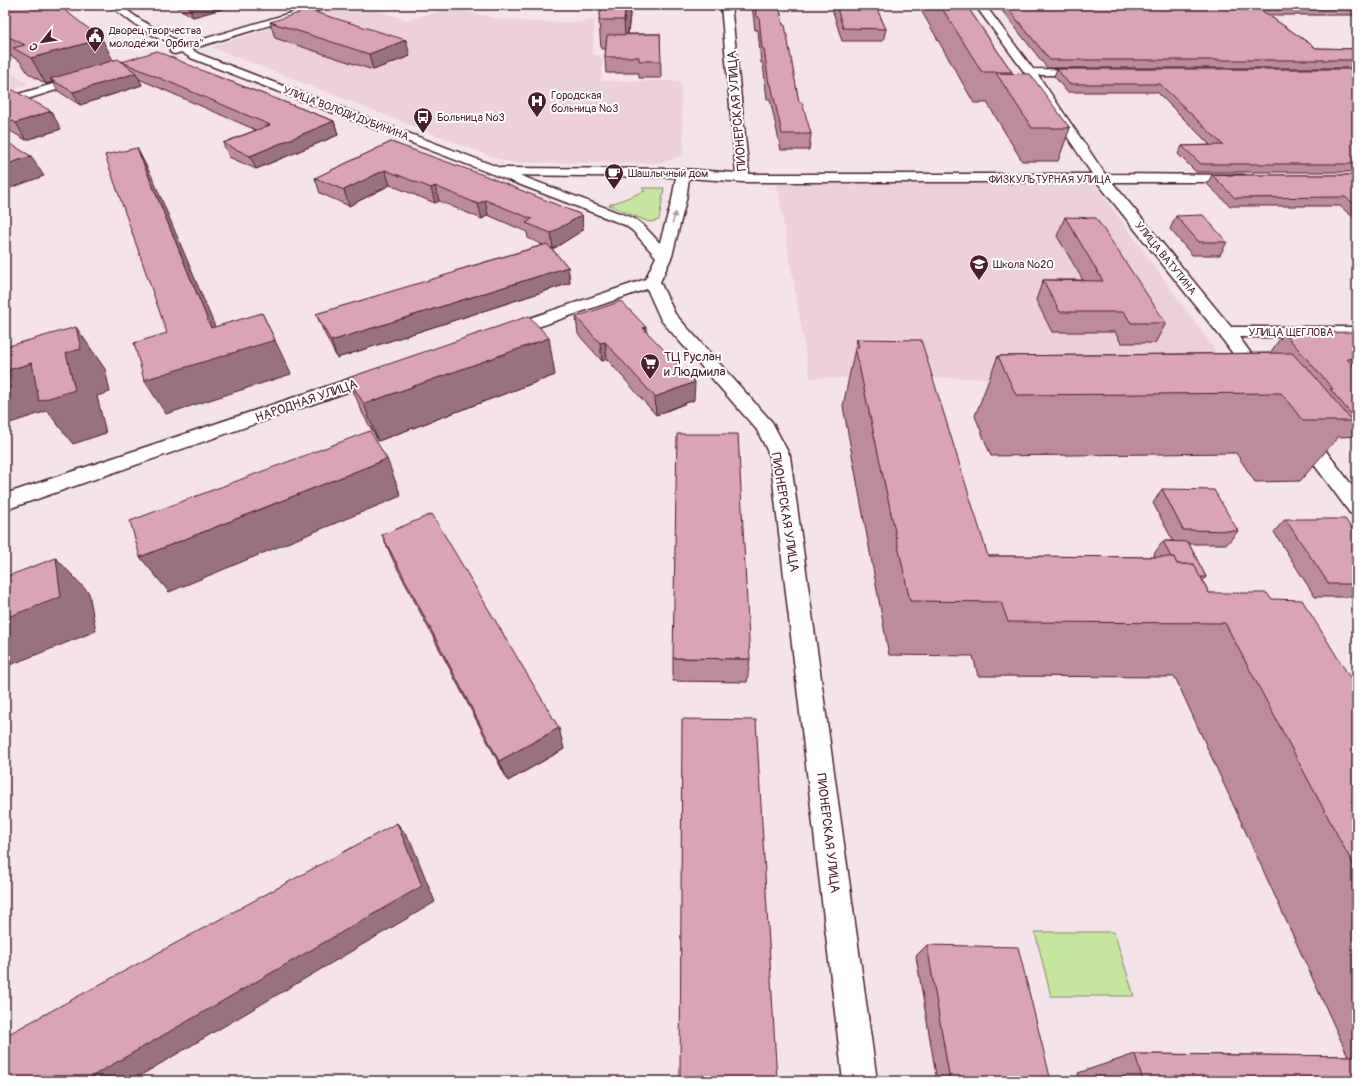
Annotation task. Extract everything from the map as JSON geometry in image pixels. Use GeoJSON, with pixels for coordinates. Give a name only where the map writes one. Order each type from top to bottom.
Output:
{"type":"FeatureCollection","features":[{"type":"Feature","properties":{"kind":"street","name":"УЛИЦА ВОЛОДИ ДУБИНИНА"},"geometry":{"type":"LineString","coordinates":[[114,5],[136,21],[194,56],[630,222],[638,228],[664,256]]}},
{"type":"Feature","properties":{"kind":"street"},"geometry":{"type":"LineString","coordinates":[[162,55],[327,5]]}},
{"type":"Feature","properties":{"kind":"street","name":"ПИОНЕРСКАЯ УЛИЦА"},"geometry":{"type":"LineString","coordinates":[[502,172],[683,172],[743,178],[726,5]]}},
{"type":"Feature","properties":{"kind":"street","name":"УЛИЦА ВАТУТИНА"},"geometry":{"type":"LineString","coordinates":[[980,5],[1030,72],[1102,179],[1226,332],[1269,390]]}},
{"type":"Feature","properties":{"kind":"street"},"geometry":{"type":"LineString","coordinates":[[1030,72],[1094,72]]}},
{"type":"Feature","properties":{"kind":"street"},"geometry":{"type":"LineString","coordinates":[[5,102],[92,76]]}},
{"type":"Feature","properties":{"kind":"street"},"geometry":{"type":"LineString","coordinates":[[487,338],[652,282],[664,256],[679,200],[683,172]]}},
{"type":"Feature","properties":{"kind":"street","name":"ФИЗКУЛЬТУРНАЯ УЛИЦА"},"geometry":{"type":"LineString","coordinates":[[743,178],[1253,178]]}},
{"type":"Feature","properties":{"kind":"street","name":"ПИОНЕРСКАЯ УЛИЦА"},"geometry":{"type":"LineString","coordinates":[[652,282],[668,316],[765,427],[780,456],[860,1081]]}},
{"type":"Feature","properties":{"kind":"street","name":"УЛИЦА ЩЕГЛОВА"},"geometry":{"type":"LineString","coordinates":[[1226,332],[1357,332]]}},
{"type":"Feature","properties":{"kind":"street","name":"НАРОДНАЯ УЛИЦА"},"geometry":{"type":"LineString","coordinates":[[5,502],[398,368]]}},
{"type":"Feature","properties":{"kind":"street"},"geometry":{"type":"LineString","coordinates":[[1292,421],[1357,507]]}},
{"type":"Feature","properties":{"kind":"shaded area","name":"Городская больница №3"},"geometry":{"type":"Polygon","coordinates":[[[346,5],[357,5],[408,20],[451,9],[497,19],[531,22],[577,22],[594,20],[593,54],[603,58],[601,81],[680,81],[684,154],[662,163],[514,163],[498,159],[211,47],[346,5]]]}},
{"type":"Feature","properties":{"kind":"shaded area"},"geometry":{"type":"Polygon","coordinates":[[[5,68],[28,84],[5,91],[5,68]]]}},
{"type":"Feature","properties":{"kind":"shaded area","name":"Школа №20"},"geometry":{"type":"Polygon","coordinates":[[[777,184],[1095,184],[1235,378],[810,378],[777,184]]]}},
{"type":"Feature","properties":{"kind":"green space"},"geometry":{"type":"Polygon","coordinates":[[[642,188],[664,188],[659,220],[649,222],[609,205],[645,191],[642,188]]]}},
{"type":"Feature","properties":{"kind":"green space"},"geometry":{"type":"Polygon","coordinates":[[[1035,932],[1114,932],[1134,996],[1051,996],[1035,932]]]}},
{"type":"Feature","properties":{"kind":"building"},"geometry":{"type":"Polygon","coordinates":[[[5,5],[58,5],[102,39],[31,58],[13,48],[25,45],[5,35],[5,5]]]}},
{"type":"Feature","properties":{"kind":"building"},"geometry":{"type":"Polygon","coordinates":[[[602,5],[626,5],[624,20],[599,20],[602,5]]]}},
{"type":"Feature","properties":{"kind":"building"},"geometry":{"type":"Polygon","coordinates":[[[755,5],[779,5],[783,25],[785,25],[799,102],[802,102],[811,134],[782,134],[771,84],[769,84],[764,49],[762,48],[759,17],[756,17],[755,5]]]}},
{"type":"Feature","properties":{"kind":"building"},"geometry":{"type":"Polygon","coordinates":[[[836,5],[875,5],[886,29],[843,28],[836,5]]]}},
{"type":"Feature","properties":{"kind":"building"},"geometry":{"type":"Polygon","coordinates":[[[940,5],[966,5],[1012,72],[982,72],[940,5]]]}},
{"type":"Feature","properties":{"kind":"building"},"geometry":{"type":"Polygon","coordinates":[[[1005,5],[1354,5],[1357,8],[1258,8],[1316,48],[1357,49],[1357,60],[1050,60],[1005,5]]]}},
{"type":"Feature","properties":{"kind":"building"},"geometry":{"type":"Polygon","coordinates":[[[308,10],[406,40],[369,54],[270,22],[308,10]]]}},
{"type":"Feature","properties":{"kind":"building"},"geometry":{"type":"Polygon","coordinates":[[[660,34],[661,61],[639,61],[639,57],[605,57],[607,35],[660,34]]]}},
{"type":"Feature","properties":{"kind":"building"},"geometry":{"type":"Polygon","coordinates":[[[157,51],[208,73],[334,121],[250,156],[223,143],[270,125],[122,62],[157,51]]]}},
{"type":"Feature","properties":{"kind":"building"},"geometry":{"type":"Polygon","coordinates":[[[118,59],[136,73],[73,92],[50,79],[118,59]]]}},
{"type":"Feature","properties":{"kind":"building"},"geometry":{"type":"Polygon","coordinates":[[[1057,69],[1357,69],[1357,164],[1201,164],[1182,146],[1223,145],[1160,84],[1069,84],[1057,69]]]}},
{"type":"Feature","properties":{"kind":"building"},"geometry":{"type":"Polygon","coordinates":[[[996,73],[1030,74],[1070,128],[1032,128],[996,73]]]}},
{"type":"Feature","properties":{"kind":"building"},"geometry":{"type":"Polygon","coordinates":[[[13,90],[51,111],[16,123],[5,117],[5,92],[13,90]]]}},
{"type":"Feature","properties":{"kind":"building"},"geometry":{"type":"Polygon","coordinates":[[[5,141],[31,156],[5,165],[5,141]]]}},
{"type":"Feature","properties":{"kind":"building"},"geometry":{"type":"Polygon","coordinates":[[[391,142],[486,176],[582,215],[551,233],[526,223],[532,219],[485,200],[478,204],[435,186],[431,188],[385,170],[344,190],[315,178],[391,142]]]}},
{"type":"Feature","properties":{"kind":"building"},"geometry":{"type":"Polygon","coordinates":[[[137,148],[211,328],[262,313],[275,340],[144,380],[134,343],[167,333],[105,155],[137,148]]]}},
{"type":"Feature","properties":{"kind":"building"},"geometry":{"type":"Polygon","coordinates":[[[1212,175],[1357,175],[1357,206],[1345,197],[1235,198],[1212,175]]]}},
{"type":"Feature","properties":{"kind":"building"},"geometry":{"type":"Polygon","coordinates":[[[1203,215],[1227,242],[1199,242],[1176,216],[1203,215]]]}},
{"type":"Feature","properties":{"kind":"building"},"geometry":{"type":"Polygon","coordinates":[[[1065,217],[1096,218],[1166,323],[1131,323],[1124,312],[1060,312],[1043,280],[1103,281],[1065,217]]]}},
{"type":"Feature","properties":{"kind":"building"},"geometry":{"type":"Polygon","coordinates":[[[547,244],[568,267],[331,341],[316,314],[456,272],[455,271],[547,244]]]}},
{"type":"Feature","properties":{"kind":"building"},"geometry":{"type":"Polygon","coordinates":[[[621,301],[646,327],[643,328],[695,382],[655,397],[605,342],[600,343],[576,317],[621,301]]]}},
{"type":"Feature","properties":{"kind":"building"},"geometry":{"type":"Polygon","coordinates":[[[529,316],[549,338],[364,404],[348,378],[529,316]]]}},
{"type":"Feature","properties":{"kind":"building"},"geometry":{"type":"Polygon","coordinates":[[[76,327],[81,349],[66,353],[75,390],[39,401],[32,363],[5,371],[5,347],[76,327]]]}},
{"type":"Feature","properties":{"kind":"building"},"geometry":{"type":"Polygon","coordinates":[[[1356,332],[1357,358],[1347,359],[1357,370],[1357,415],[1352,415],[1330,389],[1333,389],[1284,333],[1356,332]]]}},
{"type":"Feature","properties":{"kind":"building"},"geometry":{"type":"Polygon","coordinates":[[[857,339],[921,340],[988,556],[1174,557],[1177,564],[1194,564],[1209,593],[1267,593],[1271,599],[1302,600],[1357,689],[1357,872],[1225,623],[1008,622],[1001,602],[910,601],[855,347],[859,347],[857,339]]]}},
{"type":"Feature","properties":{"kind":"building"},"geometry":{"type":"Polygon","coordinates":[[[1292,353],[1304,366],[1306,366],[1352,421],[1303,421],[1281,393],[1016,395],[998,356],[1292,353]]]}},
{"type":"Feature","properties":{"kind":"building"},"geometry":{"type":"Polygon","coordinates":[[[370,431],[387,459],[140,557],[130,521],[370,431]]]}},
{"type":"Feature","properties":{"kind":"building"},"geometry":{"type":"Polygon","coordinates":[[[677,434],[738,434],[750,659],[673,658],[677,434]]]}},
{"type":"Feature","properties":{"kind":"building"},"geometry":{"type":"Polygon","coordinates":[[[1162,489],[1214,490],[1238,531],[1183,530],[1162,489]]]}},
{"type":"Feature","properties":{"kind":"building"},"geometry":{"type":"Polygon","coordinates":[[[432,514],[559,728],[499,761],[382,535],[432,514]]]}},
{"type":"Feature","properties":{"kind":"building"},"geometry":{"type":"Polygon","coordinates":[[[1285,519],[1345,519],[1357,536],[1357,584],[1329,584],[1285,519]]]}},
{"type":"Feature","properties":{"kind":"building"},"geometry":{"type":"Polygon","coordinates":[[[1163,541],[1188,542],[1206,577],[1200,577],[1194,564],[1177,564],[1174,557],[1171,557],[1163,541]]]}},
{"type":"Feature","properties":{"kind":"building"},"geometry":{"type":"Polygon","coordinates":[[[56,558],[61,597],[5,618],[5,577],[56,558]]]}},
{"type":"Feature","properties":{"kind":"building"},"geometry":{"type":"Polygon","coordinates":[[[682,719],[756,720],[777,1081],[680,1081],[682,719]]]}},
{"type":"Feature","properties":{"kind":"building"},"geometry":{"type":"Polygon","coordinates":[[[397,823],[422,886],[84,1081],[5,1081],[5,1036],[397,823]]]}},
{"type":"Feature","properties":{"kind":"building"},"geometry":{"type":"Polygon","coordinates":[[[927,945],[1018,947],[1051,1081],[950,1081],[927,945]]]}},
{"type":"Feature","properties":{"kind":"building"},"geometry":{"type":"Polygon","coordinates":[[[1135,1054],[1357,1056],[1357,1081],[1143,1081],[1135,1054]]]}},
{"type":"Feature","properties":{"kind":"place","name":"Дворец творчества молодёжи \"Орбита\""},"geometry":{"type":"Point","coordinates":[95,53]}},
{"type":"Feature","properties":{"kind":"place","name":"Городская больница №3"},"geometry":{"type":"Point","coordinates":[537,118]}},
{"type":"Feature","properties":{"kind":"place","name":"Больница №3"},"geometry":{"type":"Point","coordinates":[423,134]}},
{"type":"Feature","properties":{"kind":"place","name":"Шашлычный дом"},"geometry":{"type":"Point","coordinates":[614,190]}},
{"type":"Feature","properties":{"kind":"place","name":"Школа №20"},"geometry":{"type":"Point","coordinates":[979,281]}},
{"type":"Feature","properties":{"kind":"place","name":"ТЦ Руслан и Людмила"},"geometry":{"type":"Point","coordinates":[650,380]}}]}
